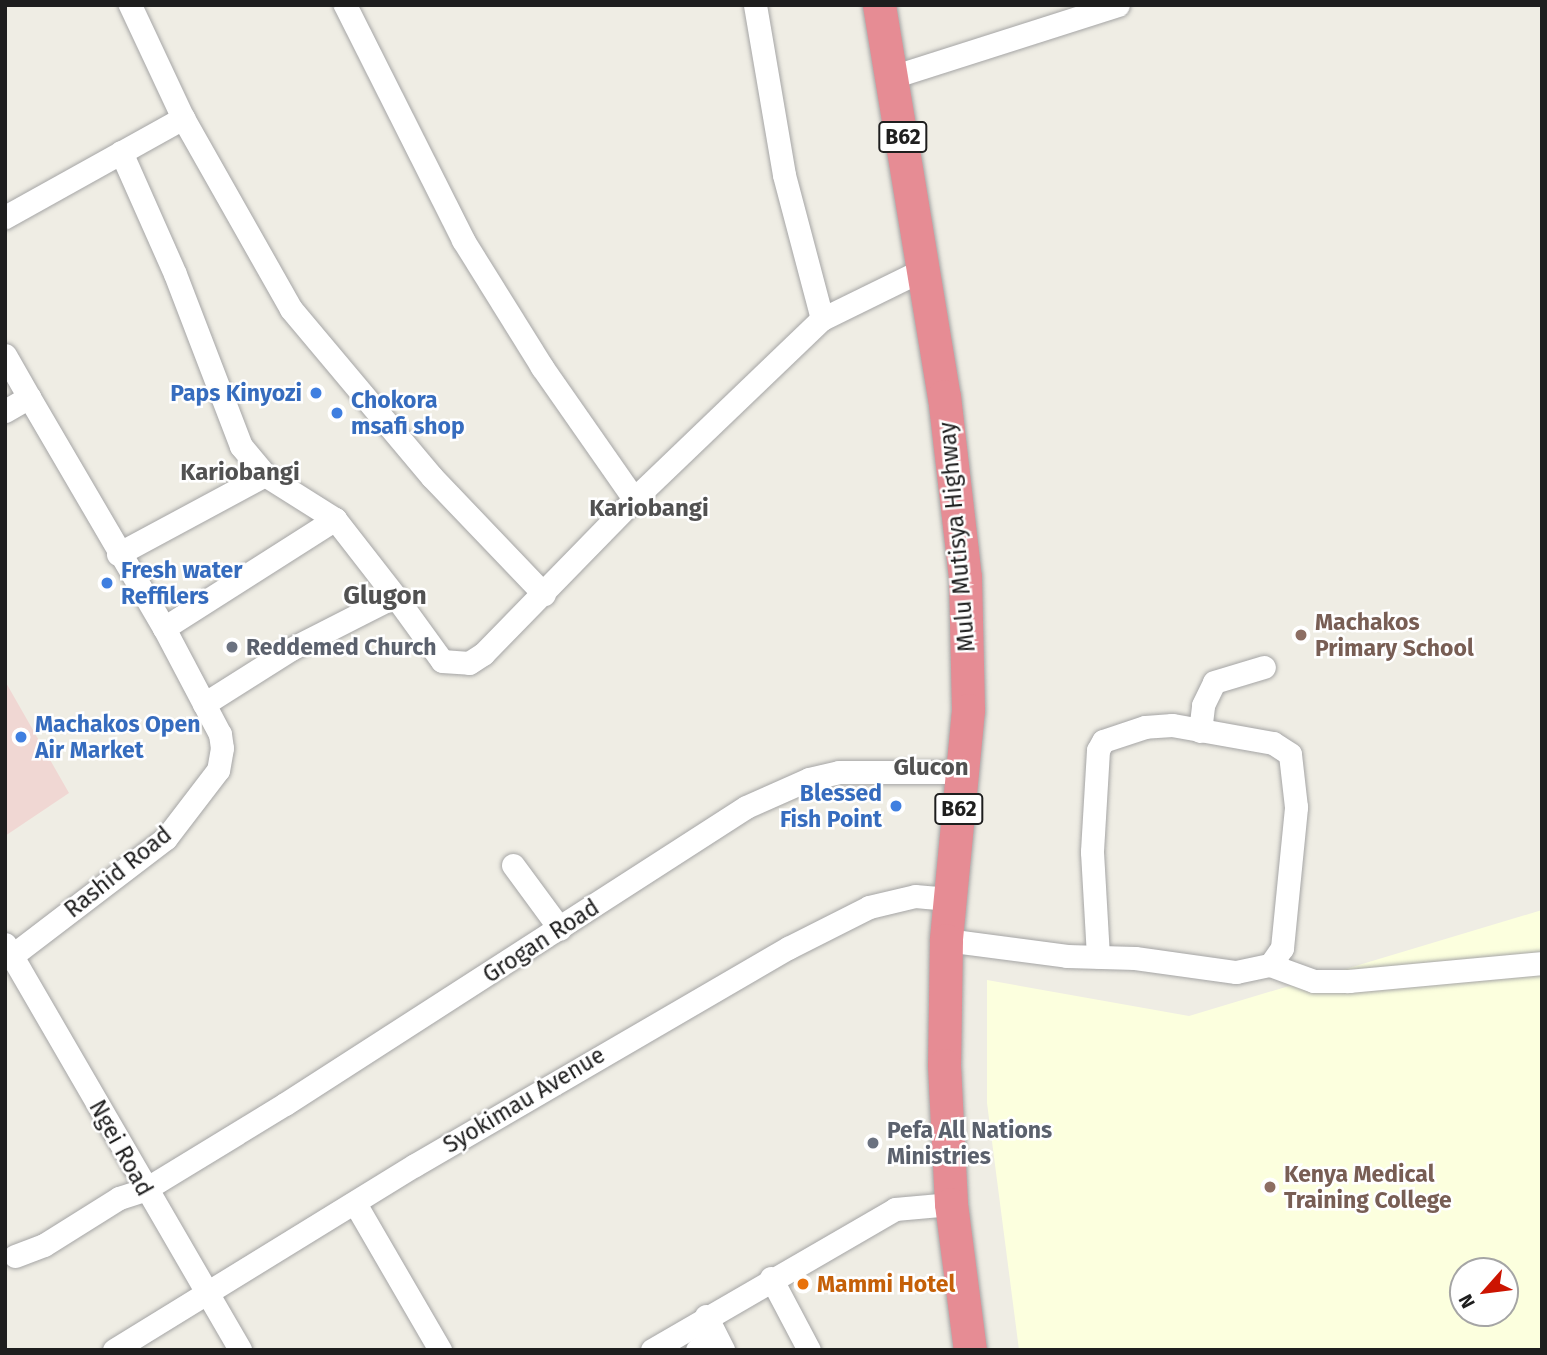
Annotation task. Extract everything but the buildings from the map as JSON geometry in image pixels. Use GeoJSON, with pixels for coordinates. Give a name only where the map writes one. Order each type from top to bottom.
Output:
{"type":"FeatureCollection","features":[{"type":"Feature","properties":{"kind":"highway","name":"B62"},"geometry":{"type":"LineString","coordinates":[[878,5],[924,269]]}},
{"type":"Feature","properties":{"kind":"highway","name":"Mulu Mutisya Highway"},"geometry":{"type":"LineString","coordinates":[[924,269],[965,577],[968,710],[946,940],[944,1065],[951,1204],[970,1350]]}},
{"type":"Feature","properties":{"kind":"street"},"geometry":{"type":"LineString","coordinates":[[130,5],[183,118],[291,309],[432,477],[544,594]]}},
{"type":"Feature","properties":{"kind":"street"},"geometry":{"type":"LineString","coordinates":[[345,5],[463,240],[542,367],[634,499]]}},
{"type":"Feature","properties":{"kind":"street"},"geometry":{"type":"LineString","coordinates":[[755,5],[784,175],[822,319]]}},
{"type":"Feature","properties":{"kind":"street"},"geometry":{"type":"LineString","coordinates":[[892,78],[1118,5]]}},
{"type":"Feature","properties":{"kind":"street"},"geometry":{"type":"LineString","coordinates":[[5,216],[183,118]]}},
{"type":"Feature","properties":{"kind":"street"},"geometry":{"type":"LineString","coordinates":[[121,152],[175,274],[222,405],[241,446],[265,475],[335,519],[442,661],[456,664],[483,654],[634,499],[822,319],[924,269]]}},
{"type":"Feature","properties":{"kind":"street","name":"Rashid Road"},"geometry":{"type":"LineString","coordinates":[[5,355],[118,554],[164,628],[204,704],[222,748],[218,769],[166,838],[9,950]]}},
{"type":"Feature","properties":{"kind":"street"},"geometry":{"type":"LineString","coordinates":[[5,411],[29,397]]}},
{"type":"Feature","properties":{"kind":"street"},"geometry":{"type":"LineString","coordinates":[[118,554],[265,475]]}},
{"type":"Feature","properties":{"kind":"street"},"geometry":{"type":"LineString","coordinates":[[164,628],[335,519]]}},
{"type":"Feature","properties":{"kind":"street"},"geometry":{"type":"LineString","coordinates":[[204,704],[291,649],[395,596]]}},
{"type":"Feature","properties":{"kind":"street"},"geometry":{"type":"LineString","coordinates":[[1200,730],[1203,705],[1214,682],[1264,667]]}},
{"type":"Feature","properties":{"kind":"street"},"geometry":{"type":"LineString","coordinates":[[1098,957],[1092,852],[1098,750],[1114,734],[1145,727],[1200,730],[1273,743],[1290,754],[1296,807],[1282,947],[1270,965]]}},
{"type":"Feature","properties":{"kind":"street","name":"Grogan Road"},"geometry":{"type":"LineString","coordinates":[[9,1252],[44,1245],[119,1198],[144,1190],[560,929],[746,807],[809,779],[839,772],[962,772]]}},
{"type":"Feature","properties":{"kind":"street"},"geometry":{"type":"LineString","coordinates":[[513,865],[560,929]]}},
{"type":"Feature","properties":{"kind":"street","name":"Syokimau Avenue"},"geometry":{"type":"LineString","coordinates":[[114,1350],[602,1055],[869,906],[915,896],[952,898]]}},
{"type":"Feature","properties":{"kind":"street"},"geometry":{"type":"LineString","coordinates":[[946,940],[1236,972],[1270,965],[1314,981],[1349,981],[1542,962]]}},
{"type":"Feature","properties":{"kind":"street","name":"Ngei Road"},"geometry":{"type":"LineString","coordinates":[[9,950],[144,1190],[240,1350]]}},
{"type":"Feature","properties":{"kind":"street"},"geometry":{"type":"LineString","coordinates":[[652,1350],[771,1278],[895,1209],[951,1204]]}},
{"type":"Feature","properties":{"kind":"street"},"geometry":{"type":"LineString","coordinates":[[356,1205],[440,1350]]}},
{"type":"Feature","properties":{"kind":"street"},"geometry":{"type":"LineString","coordinates":[[771,1278],[809,1350]]}},
{"type":"Feature","properties":{"kind":"street"},"geometry":{"type":"LineString","coordinates":[[706,1316],[712,1346]]}},
{"type":"Feature","properties":{"kind":"shaded area","name":"Machakos Open Air Market"},"geometry":{"type":"Polygon","coordinates":[[[5,681],[69,793],[5,836],[5,681]]]}},
{"type":"Feature","properties":{"kind":"shaded area","name":"Kenya Medical Training College"},"geometry":{"type":"Polygon","coordinates":[[[1542,910],[1542,1350],[1019,1350],[987,1103],[987,980],[1189,1016],[1542,910]]]}},
{"type":"Feature","properties":{"kind":"place","name":"Paps Kinyozi"},"geometry":{"type":"Point","coordinates":[316,393]}},
{"type":"Feature","properties":{"kind":"place","name":"Chokora msafi shop"},"geometry":{"type":"Point","coordinates":[337,413]}},
{"type":"Feature","properties":{"kind":"place","name":"Fresh water Reffilers"},"geometry":{"type":"Point","coordinates":[107,583]}},
{"type":"Feature","properties":{"kind":"place","name":"Machakos Primary School"},"geometry":{"type":"Point","coordinates":[1301,635]}},
{"type":"Feature","properties":{"kind":"place","name":"Reddemed Church"},"geometry":{"type":"Point","coordinates":[232,647]}},
{"type":"Feature","properties":{"kind":"place","name":"Machakos Open Air Market"},"geometry":{"type":"Point","coordinates":[21,737]}},
{"type":"Feature","properties":{"kind":"place","name":"Blessed Fish Point"},"geometry":{"type":"Point","coordinates":[896,806]}},
{"type":"Feature","properties":{"kind":"place","name":"Pefa All Nations Ministries"},"geometry":{"type":"Point","coordinates":[873,1143]}},
{"type":"Feature","properties":{"kind":"place","name":"Kenya Medical Training College"},"geometry":{"type":"Point","coordinates":[1270,1187]}},
{"type":"Feature","properties":{"kind":"place","name":"Mammi Hotel"},"geometry":{"type":"Point","coordinates":[803,1284]}},
{"type":"Feature","properties":{"kind":"district","name":"Kariobangi"},"geometry":{"type":"Point","coordinates":[240,473]}},
{"type":"Feature","properties":{"kind":"district","name":"Kariobangi"},"geometry":{"type":"Point","coordinates":[649,509]}},
{"type":"Feature","properties":{"kind":"district","name":"Glugon"},"geometry":{"type":"Point","coordinates":[385,596]}},
{"type":"Feature","properties":{"kind":"district","name":"Glucon"},"geometry":{"type":"Point","coordinates":[931,768]}}]}
